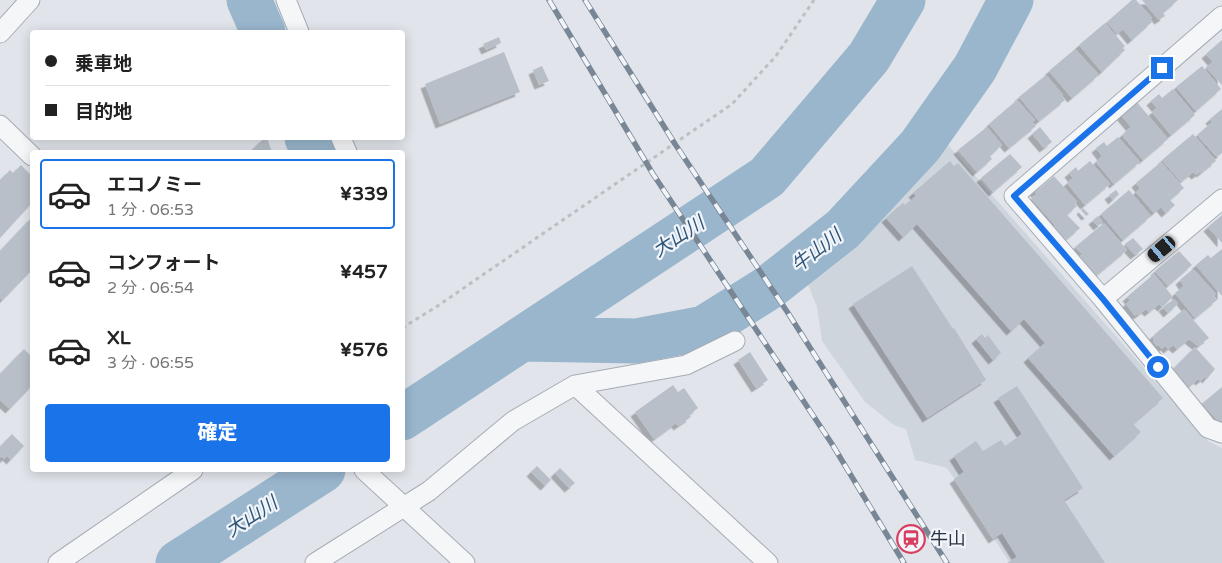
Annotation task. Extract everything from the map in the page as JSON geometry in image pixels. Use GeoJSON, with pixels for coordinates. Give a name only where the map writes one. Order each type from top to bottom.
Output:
{"type":"FeatureCollection","features":[{"type":"Feature","properties":{"kind":"street"},"geometry":{"type":"LineString","coordinates":[[0,32],[30,0]]}},
{"type":"Feature","properties":{"kind":"street"},"geometry":{"type":"LineString","coordinates":[[286,0],[298,30]]}},
{"type":"Feature","properties":{"kind":"street"},"geometry":{"type":"LineString","coordinates":[[1222,16],[1014,196],[1103,299],[1208,428],[1222,434]]}},
{"type":"Feature","properties":{"kind":"street"},"geometry":{"type":"LineString","coordinates":[[0,125],[30,154]]}},
{"type":"Feature","properties":{"kind":"street"},"geometry":{"type":"LineString","coordinates":[[1103,299],[1222,199]]}},
{"type":"Feature","properties":{"kind":"street"},"geometry":{"type":"LineString","coordinates":[[315,563],[397,501],[429,491],[513,420],[575,385],[686,365],[735,341]]}},
{"type":"Feature","properties":{"kind":"street"},"geometry":{"type":"LineString","coordinates":[[575,385],[768,563]]}},
{"type":"Feature","properties":{"kind":"street"},"geometry":{"type":"LineString","coordinates":[[58,563],[190,472]]}},
{"type":"Feature","properties":{"kind":"street"},"geometry":{"type":"LineString","coordinates":[[366,472],[465,563]]}},
{"type":"Feature","properties":{"kind":"path"},"geometry":{"type":"LineString","coordinates":[[405,326],[452,296],[732,104],[776,56],[814,0]]}},
{"type":"Feature","properties":{"kind":"shaded area"},"geometry":{"type":"Polygon","coordinates":[[[943,139],[1208,441],[1222,448],[1222,563],[1010,563],[947,468],[915,460],[906,429],[894,425],[865,402],[822,341],[817,307],[804,274],[850,240],[943,139]]]}},
{"type":"Feature","properties":{"kind":"building"},"geometry":{"type":"Polygon","coordinates":[[[1132,0],[1136,0],[1152,18],[1150,19],[1152,22],[1132,40],[1123,29],[1117,34],[1107,22],[1132,0]]]}},
{"type":"Feature","properties":{"kind":"building"},"geometry":{"type":"Polygon","coordinates":[[[1142,0],[1178,0],[1163,13],[1165,16],[1159,20],[1142,0]]]}},
{"type":"Feature","properties":{"kind":"building"},"geometry":{"type":"Polygon","coordinates":[[[1105,23],[1125,46],[1123,48],[1125,50],[1102,72],[1079,45],[1105,23]]]}},
{"type":"Feature","properties":{"kind":"building"},"geometry":{"type":"Polygon","coordinates":[[[499,37],[501,43],[486,50],[483,44],[499,37]]]}},
{"type":"Feature","properties":{"kind":"building"},"geometry":{"type":"Polygon","coordinates":[[[1222,40],[1222,85],[1206,67],[1213,62],[1206,54],[1222,40]]]}},
{"type":"Feature","properties":{"kind":"building"},"geometry":{"type":"Polygon","coordinates":[[[1075,49],[1099,75],[1072,98],[1049,71],[1075,49]]]}},
{"type":"Feature","properties":{"kind":"building"},"geometry":{"type":"Polygon","coordinates":[[[504,52],[520,92],[440,124],[425,84],[504,52]]]}},
{"type":"Feature","properties":{"kind":"building"},"geometry":{"type":"Polygon","coordinates":[[[542,66],[549,81],[539,85],[533,70],[542,66]]]}},
{"type":"Feature","properties":{"kind":"building"},"geometry":{"type":"Polygon","coordinates":[[[1202,66],[1221,89],[1196,111],[1176,87],[1202,66]]]}},
{"type":"Feature","properties":{"kind":"building"},"geometry":{"type":"Polygon","coordinates":[[[1046,75],[1065,100],[1039,121],[1019,97],[1046,75]]]}},
{"type":"Feature","properties":{"kind":"building"},"geometry":{"type":"Polygon","coordinates":[[[1173,89],[1195,115],[1171,135],[1152,112],[1157,108],[1151,101],[1159,94],[1162,98],[1173,89]]]}},
{"type":"Feature","properties":{"kind":"building"},"geometry":{"type":"Polygon","coordinates":[[[1017,100],[1035,120],[1032,122],[1036,126],[1009,148],[989,124],[1017,100]]]}},
{"type":"Feature","properties":{"kind":"building"},"geometry":{"type":"Polygon","coordinates":[[[1136,101],[1168,139],[1143,160],[1122,135],[1131,127],[1121,115],[1136,101]]]}},
{"type":"Feature","properties":{"kind":"building"},"geometry":{"type":"Polygon","coordinates":[[[1222,109],[1222,153],[1217,157],[1197,135],[1212,122],[1210,119],[1222,109]]]}},
{"type":"Feature","properties":{"kind":"building"},"geometry":{"type":"Polygon","coordinates":[[[987,127],[1002,145],[990,156],[992,159],[977,172],[958,150],[987,127]]]}},
{"type":"Feature","properties":{"kind":"building"},"geometry":{"type":"Polygon","coordinates":[[[1040,127],[1052,142],[1044,148],[1032,134],[1040,127]]]}},
{"type":"Feature","properties":{"kind":"building"},"geometry":{"type":"Polygon","coordinates":[[[1193,134],[1216,161],[1201,173],[1196,175],[1193,172],[1181,182],[1162,160],[1193,134]]]}},
{"type":"Feature","properties":{"kind":"building"},"geometry":{"type":"Polygon","coordinates":[[[1118,137],[1140,162],[1114,184],[1096,162],[1102,156],[1096,148],[1104,142],[1107,146],[1118,137]]]}},
{"type":"Feature","properties":{"kind":"building"},"geometry":{"type":"Polygon","coordinates":[[[262,140],[268,140],[271,150],[252,150],[262,140]]]}},
{"type":"Feature","properties":{"kind":"building"},"geometry":{"type":"Polygon","coordinates":[[[1010,154],[1022,167],[993,192],[981,178],[1010,154]]]}},
{"type":"Feature","properties":{"kind":"building"},"geometry":{"type":"Polygon","coordinates":[[[950,161],[954,166],[958,163],[1163,398],[1133,424],[1141,432],[1114,456],[1028,358],[1045,343],[1024,319],[1011,331],[917,224],[903,237],[886,218],[903,203],[905,205],[916,196],[913,193],[950,161]]]}},
{"type":"Feature","properties":{"kind":"building"},"geometry":{"type":"Polygon","coordinates":[[[1090,161],[1110,184],[1085,205],[1067,183],[1073,178],[1069,173],[1076,167],[1078,171],[1090,161]]]}},
{"type":"Feature","properties":{"kind":"building"},"geometry":{"type":"Polygon","coordinates":[[[1161,162],[1184,188],[1170,200],[1175,205],[1166,213],[1161,207],[1154,213],[1136,192],[1140,188],[1136,183],[1161,162]]]}},
{"type":"Feature","properties":{"kind":"building"},"geometry":{"type":"Polygon","coordinates":[[[21,165],[30,174],[30,205],[0,238],[0,180],[10,170],[13,173],[21,165]]]}},
{"type":"Feature","properties":{"kind":"building"},"geometry":{"type":"Polygon","coordinates":[[[1054,176],[1077,202],[1075,204],[1077,206],[1067,215],[1080,228],[1066,240],[1031,198],[1037,194],[1034,191],[1039,186],[1040,188],[1054,176]]]}},
{"type":"Feature","properties":{"kind":"building"},"geometry":{"type":"Polygon","coordinates":[[[1116,190],[1119,194],[1113,200],[1109,195],[1116,190]]]}},
{"type":"Feature","properties":{"kind":"building"},"geometry":{"type":"Polygon","coordinates":[[[1129,190],[1151,216],[1123,240],[1101,214],[1129,190]]]}},
{"type":"Feature","properties":{"kind":"building"},"geometry":{"type":"Polygon","coordinates":[[[1083,208],[1089,214],[1086,216],[1081,210],[1083,208]]]}},
{"type":"Feature","properties":{"kind":"building"},"geometry":{"type":"Polygon","coordinates":[[[1222,215],[1222,243],[1208,227],[1222,215]]]}},
{"type":"Feature","properties":{"kind":"building"},"geometry":{"type":"Polygon","coordinates":[[[1098,216],[1103,222],[1098,226],[1093,220],[1098,216]]]}},
{"type":"Feature","properties":{"kind":"building"},"geometry":{"type":"Polygon","coordinates":[[[30,219],[30,272],[3,300],[0,298],[0,251],[30,219]]]}},
{"type":"Feature","properties":{"kind":"building"},"geometry":{"type":"Polygon","coordinates":[[[1104,223],[1127,250],[1097,275],[1080,256],[1082,254],[1075,247],[1104,223]]]}},
{"type":"Feature","properties":{"kind":"building"},"geometry":{"type":"Polygon","coordinates":[[[1133,238],[1143,249],[1135,255],[1125,244],[1133,238]]]}},
{"type":"Feature","properties":{"kind":"building"},"geometry":{"type":"Polygon","coordinates":[[[1222,249],[1222,296],[1196,265],[1208,255],[1211,258],[1222,249]]]}},
{"type":"Feature","properties":{"kind":"building"},"geometry":{"type":"Polygon","coordinates":[[[1179,251],[1192,265],[1168,286],[1155,271],[1179,251]]]}},
{"type":"Feature","properties":{"kind":"building"},"geometry":{"type":"Polygon","coordinates":[[[912,266],[986,380],[927,418],[853,304],[912,266]]]}},
{"type":"Feature","properties":{"kind":"building"},"geometry":{"type":"Polygon","coordinates":[[[1193,269],[1216,294],[1213,296],[1217,300],[1195,318],[1175,293],[1184,286],[1180,280],[1193,269]]]}},
{"type":"Feature","properties":{"kind":"building"},"geometry":{"type":"Polygon","coordinates":[[[1154,274],[1173,297],[1162,307],[1159,304],[1149,312],[1146,309],[1135,316],[1126,304],[1130,300],[1127,297],[1154,274]]]}},
{"type":"Feature","properties":{"kind":"building"},"geometry":{"type":"Polygon","coordinates":[[[1174,299],[1178,304],[1168,313],[1163,307],[1174,299]]]}},
{"type":"Feature","properties":{"kind":"building"},"geometry":{"type":"Polygon","coordinates":[[[1184,309],[1209,338],[1198,346],[1189,339],[1177,349],[1173,345],[1168,349],[1165,346],[1162,349],[1159,345],[1157,346],[1153,341],[1154,335],[1184,309]]]}},
{"type":"Feature","properties":{"kind":"building"},"geometry":{"type":"Polygon","coordinates":[[[982,334],[985,338],[988,335],[1001,353],[993,360],[976,339],[982,334]]]}},
{"type":"Feature","properties":{"kind":"building"},"geometry":{"type":"Polygon","coordinates":[[[1195,347],[1215,369],[1207,379],[1205,377],[1200,381],[1198,379],[1186,390],[1170,372],[1195,347]]]}},
{"type":"Feature","properties":{"kind":"building"},"geometry":{"type":"Polygon","coordinates":[[[24,349],[30,355],[30,388],[10,409],[0,400],[0,374],[24,349]]]}},
{"type":"Feature","properties":{"kind":"building"},"geometry":{"type":"Polygon","coordinates":[[[750,352],[768,380],[756,388],[738,360],[750,352]]]}},
{"type":"Feature","properties":{"kind":"building"},"geometry":{"type":"Polygon","coordinates":[[[673,385],[678,392],[684,388],[698,408],[689,415],[691,417],[678,426],[676,423],[654,439],[635,412],[673,385]]]}},
{"type":"Feature","properties":{"kind":"building"},"geometry":{"type":"Polygon","coordinates":[[[1017,386],[1083,488],[1064,500],[1105,563],[1007,563],[1017,557],[1002,533],[993,539],[954,479],[964,472],[954,456],[976,441],[983,451],[1001,440],[1005,446],[1022,434],[998,398],[1017,386]]]}},
{"type":"Feature","properties":{"kind":"building"},"geometry":{"type":"Polygon","coordinates":[[[1222,387],[1222,425],[1208,410],[1205,413],[1199,406],[1222,387]]]}},
{"type":"Feature","properties":{"kind":"building"},"geometry":{"type":"Polygon","coordinates":[[[12,434],[24,446],[11,460],[7,456],[4,459],[1,456],[0,458],[0,447],[12,434]]]}},
{"type":"Feature","properties":{"kind":"building"},"geometry":{"type":"Polygon","coordinates":[[[537,466],[551,480],[545,486],[531,472],[537,466]]]}},
{"type":"Feature","properties":{"kind":"building"},"geometry":{"type":"Polygon","coordinates":[[[560,468],[575,483],[569,488],[555,473],[560,468]]]}},
{"type":"Feature","properties":{"kind":"waterway"},"geometry":{"type":"LineString","coordinates":[[249,0],[262,30]]}},
{"type":"Feature","properties":{"kind":"waterway","name":"大山川"},"geometry":{"type":"LineString","coordinates":[[405,416],[767,177],[869,57],[903,0]]}},
{"type":"Feature","properties":{"kind":"waterway","name":"牛山川"},"geometry":{"type":"LineString","coordinates":[[523,339],[636,341],[704,328],[768,288],[843,229],[920,146],[975,68],[1011,0]]}},
{"type":"Feature","properties":{"kind":"waterway"},"geometry":{"type":"LineString","coordinates":[[308,140],[313,150]]}},
{"type":"Feature","properties":{"kind":"waterway","name":"大山川"},"geometry":{"type":"LineString","coordinates":[[178,563],[320,472]]}},
{"type":"Feature","properties":{"kind":"railway"},"geometry":{"type":"LineString","coordinates":[[549,0],[653,174],[832,444],[904,563]]}},
{"type":"Feature","properties":{"kind":"railway"},"geometry":{"type":"LineString","coordinates":[[585,0],[675,144],[788,313],[947,563]]}},
{"type":"Feature","properties":{"kind":"place","name":"牛山"},"geometry":{"type":"Point","coordinates":[911,539]}},
{"type":"Feature","properties":{"kind":"route"},"geometry":{"type":"LineString","coordinates":[[1158,367],[1103,299],[1014,196],[1162,68]]}}]}
